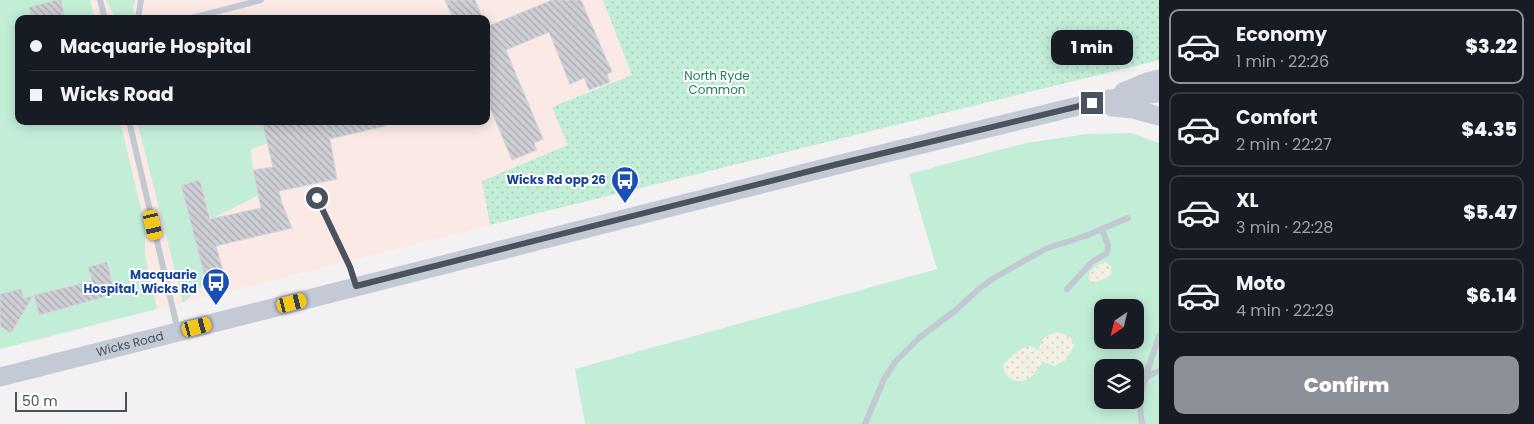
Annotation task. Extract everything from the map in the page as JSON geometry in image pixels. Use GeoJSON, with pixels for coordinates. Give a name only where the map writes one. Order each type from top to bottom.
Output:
{"type":"FeatureCollection","features":[{"type":"Feature","properties":{"kind":"main road","name":"Wicks Road"},"geometry":{"type":"LineString","coordinates":[[0,377],[834,165],[1081,106],[1103,100],[1159,79]]}},
{"type":"Feature","properties":{"kind":"main road","name":"Wicks Road"},"geometry":{"type":"LineString","coordinates":[[1103,100],[1159,93]]}},
{"type":"Feature","properties":{"kind":"main road"},"geometry":{"type":"LineString","coordinates":[[1081,106],[1133,109],[1159,116]]}},
{"type":"Feature","properties":{"kind":"lane"},"geometry":{"type":"LineString","coordinates":[[100,0],[104,15]]}},
{"type":"Feature","properties":{"kind":"lane"},"geometry":{"type":"LineString","coordinates":[[139,15],[141,0]]}},
{"type":"Feature","properties":{"kind":"lane"},"geometry":{"type":"LineString","coordinates":[[203,15],[261,0]]}},
{"type":"Feature","properties":{"kind":"lane"},"geometry":{"type":"LineString","coordinates":[[130,125],[178,332]]}},
{"type":"Feature","properties":{"kind":"lane"},"geometry":{"type":"LineString","coordinates":[[317,198],[350,267],[356,286]]}},
{"type":"Feature","properties":{"kind":"lane"},"geometry":{"type":"LineString","coordinates":[[865,424],[884,379],[895,362],[919,338],[956,310],[980,288],[1046,248],[1128,218]]}},
{"type":"Feature","properties":{"kind":"lane"},"geometry":{"type":"LineString","coordinates":[[1067,289],[1092,262],[1107,252],[1108,245],[1102,229]]}},
{"type":"Feature","properties":{"kind":"lane"},"geometry":{"type":"LineString","coordinates":[[1144,381],[1159,336]]}},
{"type":"Feature","properties":{"kind":"lane"},"geometry":{"type":"LineString","coordinates":[[1144,382],[1148,376],[1159,371]]}},
{"type":"Feature","properties":{"kind":"lane"},"geometry":{"type":"LineString","coordinates":[[1140,409],[1142,424]]}},
{"type":"Feature","properties":{"kind":"shaded area"},"geometry":{"type":"Polygon","coordinates":[[[0,0],[1159,0],[1159,60],[490,225],[0,349],[0,0]]]}},
{"type":"Feature","properties":{"kind":"green space"},"geometry":{"type":"Polygon","coordinates":[[[0,0],[90,0],[94,15],[15,15],[15,125],[121,125],[145,226],[145,256],[157,309],[0,349],[0,0]]]}},
{"type":"Feature","properties":{"kind":"green space"},"geometry":{"type":"Polygon","coordinates":[[[106,0],[135,0],[133,9],[134,15],[114,15],[106,0]]]}},
{"type":"Feature","properties":{"kind":"green space","name":"North Ryde Common"},"geometry":{"type":"Polygon","coordinates":[[[603,0],[1159,0],[1159,60],[490,225],[482,181],[568,145],[552,107],[632,75],[603,0]]]}},
{"type":"Feature","properties":{"kind":"green space"},"geometry":{"type":"Polygon","coordinates":[[[138,125],[263,125],[267,143],[251,149],[253,170],[259,195],[211,219],[200,180],[182,185],[206,282],[183,303],[138,125]]]}},
{"type":"Feature","properties":{"kind":"green space"},"geometry":{"type":"Polygon","coordinates":[[[1130,133],[1159,143],[1159,424],[585,424],[575,369],[937,269],[909,174],[1026,143],[1087,134],[1130,133]]]}},
{"type":"Feature","properties":{"kind":"sand"},"geometry":{"type":"Polygon","coordinates":[[[1105,262],[1111,266],[1111,274],[1107,278],[1092,283],[1089,279],[1089,272],[1105,262]]]}},
{"type":"Feature","properties":{"kind":"sand"},"geometry":{"type":"Polygon","coordinates":[[[1060,332],[1070,337],[1075,344],[1066,360],[1054,366],[1043,362],[1032,376],[1026,380],[1012,380],[1006,374],[1003,365],[1016,353],[1027,346],[1032,346],[1038,350],[1045,337],[1060,332]]]}},
{"type":"Feature","properties":{"kind":"building"},"geometry":{"type":"Polygon","coordinates":[[[61,0],[64,15],[31,15],[29,7],[61,0]]]}},
{"type":"Feature","properties":{"kind":"building"},"geometry":{"type":"Polygon","coordinates":[[[445,0],[475,0],[481,15],[451,15],[445,0]]]}},
{"type":"Feature","properties":{"kind":"building"},"geometry":{"type":"Polygon","coordinates":[[[552,0],[581,0],[612,72],[607,74],[610,82],[589,90],[584,78],[570,84],[549,32],[506,50],[543,139],[534,143],[537,150],[512,160],[490,108],[490,25],[552,0]]]}},
{"type":"Feature","properties":{"kind":"building"},"geometry":{"type":"Polygon","coordinates":[[[263,125],[385,125],[330,139],[337,179],[279,191],[292,228],[216,246],[225,278],[206,282],[181,185],[200,180],[210,219],[261,208],[253,170],[273,167],[263,125]]]}},
{"type":"Feature","properties":{"kind":"building"},"geometry":{"type":"Polygon","coordinates":[[[107,262],[115,294],[39,315],[34,295],[92,281],[88,267],[107,262]]]}},
{"type":"Feature","properties":{"kind":"building"},"geometry":{"type":"Polygon","coordinates":[[[21,289],[24,298],[33,296],[11,333],[0,326],[0,294],[21,289]]]}},
{"type":"Feature","properties":{"kind":"place","name":"Wicks Rd opp 26"},"geometry":{"type":"Point","coordinates":[625,204]}},
{"type":"Feature","properties":{"kind":"place","name":"Macquarie Hospital, Wicks Rd"},"geometry":{"type":"Point","coordinates":[216,306]}},
{"type":"Feature","properties":{"kind":"route"},"geometry":{"type":"LineString","coordinates":[[317,198],[350,267],[356,286],[834,165],[1092,103]]}}]}
